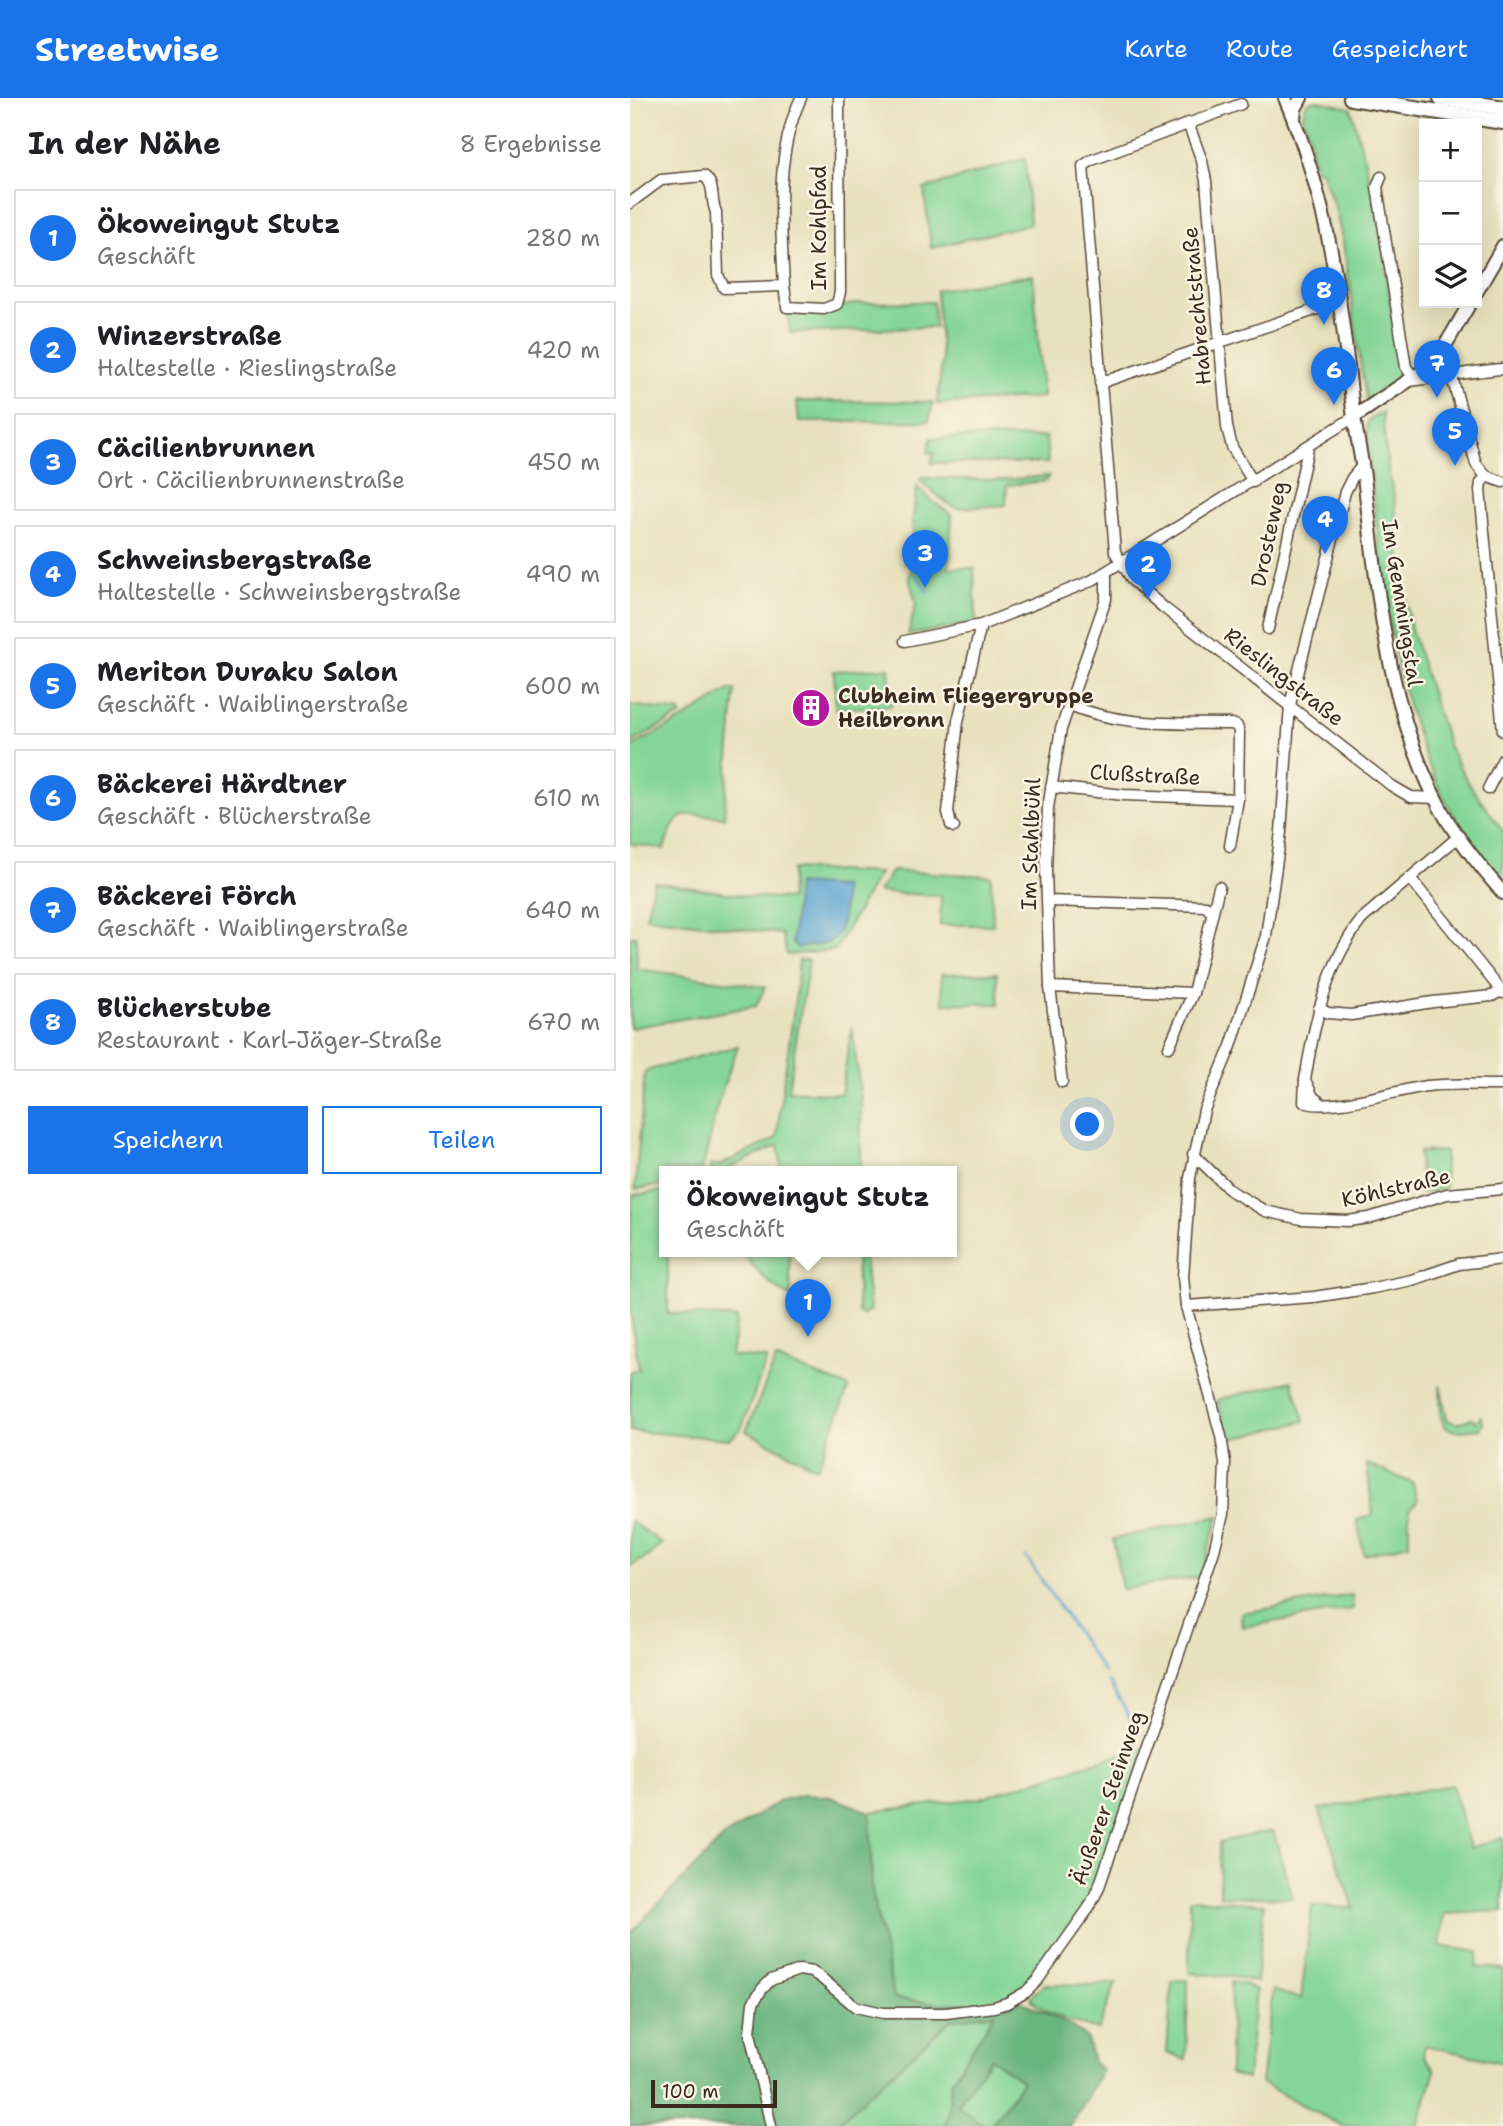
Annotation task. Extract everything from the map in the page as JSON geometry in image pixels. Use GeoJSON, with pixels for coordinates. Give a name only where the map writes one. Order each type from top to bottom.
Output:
{"type":"FeatureCollection","features":[{"type":"Feature","properties":{"kind":"main road"},"geometry":{"type":"LineString","coordinates":[[1351,98],[1503,122]]}},
{"type":"Feature","properties":{"kind":"main road"},"geometry":{"type":"LineString","coordinates":[[1441,98],[1503,108]]}},
{"type":"Feature","properties":{"kind":"street","name":"Im Kohlpfad"},"geometry":{"type":"LineString","coordinates":[[801,98],[790,124],[784,150],[784,286],[787,307],[791,308],[828,308],[837,304],[839,298],[839,98]]}},
{"type":"Feature","properties":{"kind":"street","name":"Im Gemmingstal"},"geometry":{"type":"LineString","coordinates":[[1285,98],[1319,193],[1341,301],[1382,623],[1407,726],[1436,798],[1458,837],[1503,893]]}},
{"type":"Feature","properties":{"kind":"street"},"geometry":{"type":"LineString","coordinates":[[1294,119],[1300,99]]}},
{"type":"Feature","properties":{"kind":"street"},"geometry":{"type":"LineString","coordinates":[[1121,562],[1115,552],[1112,532],[1083,166],[1241,104]]}},
{"type":"Feature","properties":{"kind":"street","name":"Habrechtstraße"},"geometry":{"type":"LineString","coordinates":[[1188,123],[1204,167],[1206,181],[1228,433],[1235,453],[1254,482]]}},
{"type":"Feature","properties":{"kind":"street"},"geometry":{"type":"LineString","coordinates":[[630,203],[661,180],[704,176],[711,184],[716,212],[718,275],[724,288],[784,286]]}},
{"type":"Feature","properties":{"kind":"street"},"geometry":{"type":"LineString","coordinates":[[1381,177],[1377,187],[1406,367],[1411,380]]}},
{"type":"Feature","properties":{"kind":"street"},"geometry":{"type":"LineString","coordinates":[[1482,282],[1503,246]]}},
{"type":"Feature","properties":{"kind":"street"},"geometry":{"type":"LineString","coordinates":[[1100,383],[1341,301]]}},
{"type":"Feature","properties":{"kind":"street"},"geometry":{"type":"LineString","coordinates":[[905,641],[981,625],[1056,597],[1106,573],[1254,482],[1411,380],[1439,356],[1467,308]]}},
{"type":"Feature","properties":{"kind":"street"},"geometry":{"type":"LineString","coordinates":[[1439,356],[1447,364],[1476,464],[1486,476],[1503,482]]}},
{"type":"Feature","properties":{"kind":"street"},"geometry":{"type":"LineString","coordinates":[[1411,380],[1451,376],[1467,371],[1503,369]]}},
{"type":"Feature","properties":{"kind":"street","name":"Drosteweg"},"geometry":{"type":"LineString","coordinates":[[1268,629],[1308,447]]}},
{"type":"Feature","properties":{"kind":"street"},"geometry":{"type":"LineString","coordinates":[[1362,466],[1345,492],[1290,705],[1281,832],[1266,936],[1231,1046],[1204,1110],[1193,1154],[1183,1277],[1186,1306],[1314,1297],[1412,1280],[1459,1264],[1503,1259]]}},
{"type":"Feature","properties":{"kind":"street"},"geometry":{"type":"LineString","coordinates":[[1486,476],[1480,490],[1503,732]]}},
{"type":"Feature","properties":{"kind":"street","name":"Rieslingstraße"},"geometry":{"type":"LineString","coordinates":[[1121,562],[1133,581],[1163,607],[1401,793],[1418,799],[1436,798]]}},
{"type":"Feature","properties":{"kind":"street","name":"Im Stahlbühl"},"geometry":{"type":"LineString","coordinates":[[1062,1082],[1050,987],[1047,837],[1051,787],[1057,744],[1106,599],[1106,573]]}},
{"type":"Feature","properties":{"kind":"street"},"geometry":{"type":"LineString","coordinates":[[954,827],[948,812],[958,721],[981,625]]}},
{"type":"Feature","properties":{"kind":"street"},"geometry":{"type":"LineString","coordinates":[[1070,705],[1089,713],[1132,721],[1237,726],[1238,799],[1230,846]]}},
{"type":"Feature","properties":{"kind":"street"},"geometry":{"type":"LineString","coordinates":[[1488,789],[1503,759]]}},
{"type":"Feature","properties":{"kind":"street","name":"Clußstraße"},"geometry":{"type":"LineString","coordinates":[[1051,787],[1115,794],[1238,799]]}},
{"type":"Feature","properties":{"kind":"street"},"geometry":{"type":"LineString","coordinates":[[1458,837],[1362,919],[1352,932],[1328,980],[1320,1008],[1305,1080],[1304,1102],[1310,1105],[1343,1102],[1442,1085],[1503,1085]]}},
{"type":"Feature","properties":{"kind":"street"},"geometry":{"type":"LineString","coordinates":[[1320,1008],[1328,1013],[1351,1015],[1492,996],[1502,992],[1410,878]]}},
{"type":"Feature","properties":{"kind":"street"},"geometry":{"type":"LineString","coordinates":[[1169,1047],[1192,993],[1219,887]]}},
{"type":"Feature","properties":{"kind":"street"},"geometry":{"type":"LineString","coordinates":[[1048,901],[1206,906],[1212,913]]}},
{"type":"Feature","properties":{"kind":"street"},"geometry":{"type":"LineString","coordinates":[[1050,987],[1192,993]]}},
{"type":"Feature","properties":{"kind":"street","name":"Köhlstraße"},"geometry":{"type":"LineString","coordinates":[[1193,1154],[1231,1191],[1265,1210],[1301,1219],[1348,1221],[1369,1218],[1447,1194],[1503,1189]]}},
{"type":"Feature","properties":{"kind":"street","name":"Äußerer Steinweg"},"geometry":{"type":"LineString","coordinates":[[771,2126],[749,2020],[753,2003],[771,1980],[804,1970],[820,1977],[856,2007],[884,2014],[995,2007],[1019,1997],[1032,1986],[1094,1899],[1214,1551],[1223,1514],[1225,1463],[1221,1436],[1186,1306]]}},
{"type":"Feature","properties":{"kind":"green space"},"geometry":{"type":"Polygon","coordinates":[[[1314,100],[1351,108],[1375,200],[1399,359],[1404,376],[1366,400],[1343,242],[1335,208],[1321,170],[1316,170],[1310,146],[1312,144],[1303,117],[1305,105],[1314,100]]]}},
{"type":"Feature","properties":{"kind":"green space"},"geometry":{"type":"Polygon","coordinates":[[[1025,158],[1030,224],[931,248],[924,189],[1025,158]]]}},
{"type":"Feature","properties":{"kind":"green space"},"geometry":{"type":"Polygon","coordinates":[[[1033,275],[1043,397],[937,404],[942,361],[936,290],[1033,275]]]}},
{"type":"Feature","properties":{"kind":"green space"},"geometry":{"type":"Polygon","coordinates":[[[933,302],[935,327],[790,333],[788,314],[834,312],[841,306],[861,303],[933,302]]]}},
{"type":"Feature","properties":{"kind":"green space"},"geometry":{"type":"Polygon","coordinates":[[[797,401],[933,402],[929,421],[799,422],[797,401]]]}},
{"type":"Feature","properties":{"kind":"green space"},"geometry":{"type":"Polygon","coordinates":[[[1382,412],[1411,629],[1448,745],[1467,781],[1503,831],[1503,881],[1470,839],[1442,794],[1423,752],[1397,662],[1388,615],[1367,427],[1368,421],[1382,412]]]}},
{"type":"Feature","properties":{"kind":"green space"},"geometry":{"type":"Polygon","coordinates":[[[1046,437],[1048,463],[931,463],[934,453],[928,452],[931,438],[1046,437]]]}},
{"type":"Feature","properties":{"kind":"green space"},"geometry":{"type":"Polygon","coordinates":[[[1049,476],[1046,481],[1007,485],[1006,505],[957,508],[920,481],[921,478],[1002,480],[1049,476]]]}},
{"type":"Feature","properties":{"kind":"green space"},"geometry":{"type":"Polygon","coordinates":[[[917,487],[952,515],[949,568],[974,568],[976,623],[908,635],[916,603],[909,577],[917,557],[912,525],[917,487]]]}},
{"type":"Feature","properties":{"kind":"green space"},"geometry":{"type":"Polygon","coordinates":[[[889,668],[891,706],[836,709],[834,671],[889,668]]]}},
{"type":"Feature","properties":{"kind":"green space"},"geometry":{"type":"Polygon","coordinates":[[[729,690],[735,690],[724,817],[691,814],[678,819],[664,849],[630,844],[630,747],[680,721],[729,690]]]}},
{"type":"Feature","properties":{"kind":"green space"},"geometry":{"type":"Polygon","coordinates":[[[630,705],[680,712],[681,715],[630,743],[630,705]]]}},
{"type":"Feature","properties":{"kind":"green space"},"geometry":{"type":"Polygon","coordinates":[[[792,869],[879,873],[835,950],[787,955],[782,934],[646,917],[654,882],[746,896],[790,899],[792,869]]]}},
{"type":"Feature","properties":{"kind":"green space"},"geometry":{"type":"Polygon","coordinates":[[[892,871],[991,876],[993,925],[940,925],[941,896],[878,892],[892,871]]]}},
{"type":"Feature","properties":{"kind":"green space"},"geometry":{"type":"Polygon","coordinates":[[[630,936],[636,936],[637,969],[765,987],[756,1006],[630,1028],[630,936]]]}},
{"type":"Feature","properties":{"kind":"green space"},"geometry":{"type":"Polygon","coordinates":[[[799,960],[809,960],[788,1091],[841,1094],[852,1026],[861,1101],[861,1166],[781,1166],[778,1145],[734,1166],[711,1166],[721,1165],[777,1138],[799,960]]]}},
{"type":"Feature","properties":{"kind":"green space"},"geometry":{"type":"Polygon","coordinates":[[[997,973],[999,1004],[943,1003],[941,974],[997,973]]]}},
{"type":"Feature","properties":{"kind":"green space"},"geometry":{"type":"Polygon","coordinates":[[[738,1046],[719,1099],[703,1166],[659,1166],[659,1186],[635,1189],[645,1071],[738,1046]]]}},
{"type":"Feature","properties":{"kind":"green space"},"geometry":{"type":"Polygon","coordinates":[[[1445,1151],[1445,1189],[1421,1193],[1419,1152],[1445,1151]]]}},
{"type":"Feature","properties":{"kind":"green space"},"geometry":{"type":"Polygon","coordinates":[[[659,1192],[659,1257],[668,1257],[668,1313],[737,1318],[731,1356],[767,1359],[741,1429],[730,1439],[630,1431],[630,1371],[639,1369],[630,1310],[633,1195],[659,1192]]]}},
{"type":"Feature","properties":{"kind":"green space"},"geometry":{"type":"Polygon","coordinates":[[[746,1257],[789,1257],[791,1297],[776,1288],[746,1257]]]}},
{"type":"Feature","properties":{"kind":"green space"},"geometry":{"type":"Polygon","coordinates":[[[856,1257],[864,1257],[870,1310],[863,1315],[858,1312],[856,1257]]]}},
{"type":"Feature","properties":{"kind":"green space"},"geometry":{"type":"Polygon","coordinates":[[[776,1359],[849,1387],[817,1468],[746,1431],[776,1359]]]}},
{"type":"Feature","properties":{"kind":"green space"},"geometry":{"type":"Polygon","coordinates":[[[1292,1381],[1305,1421],[1228,1440],[1217,1400],[1292,1381]]]}},
{"type":"Feature","properties":{"kind":"green space"},"geometry":{"type":"Polygon","coordinates":[[[1440,1384],[1447,1419],[1456,1424],[1472,1418],[1476,1422],[1481,1416],[1483,1422],[1480,1429],[1456,1431],[1446,1428],[1441,1418],[1440,1384]]]}},
{"type":"Feature","properties":{"kind":"green space"},"geometry":{"type":"Polygon","coordinates":[[[1367,1464],[1413,1483],[1417,1502],[1409,1510],[1409,1544],[1364,1555],[1357,1520],[1373,1515],[1367,1464]]]}},
{"type":"Feature","properties":{"kind":"green space"},"geometry":{"type":"Polygon","coordinates":[[[1219,1516],[1200,1577],[1122,1589],[1113,1539],[1219,1516]]]}},
{"type":"Feature","properties":{"kind":"green space"},"geometry":{"type":"Polygon","coordinates":[[[630,1521],[662,1543],[630,1567],[630,1521]]]}},
{"type":"Feature","properties":{"kind":"green space"},"geometry":{"type":"Polygon","coordinates":[[[1352,1595],[1353,1609],[1242,1627],[1241,1613],[1352,1595]]]}},
{"type":"Feature","properties":{"kind":"green space"},"geometry":{"type":"Polygon","coordinates":[[[1147,1746],[1091,1901],[1036,1980],[1007,2005],[935,2003],[894,1998],[872,1891],[870,1812],[980,1798],[1147,1746]]]}},
{"type":"Feature","properties":{"kind":"green space"},"geometry":{"type":"Polygon","coordinates":[[[1452,1785],[1470,1848],[1503,1837],[1503,1911],[1444,1914],[1440,1946],[1478,1952],[1476,1967],[1503,1969],[1503,2063],[1424,2045],[1424,2055],[1435,2071],[1418,2126],[1342,2126],[1261,2083],[1273,1990],[1301,1999],[1312,1906],[1354,1908],[1319,1809],[1452,1785]]]}},
{"type":"Feature","properties":{"kind":"green space"},"geometry":{"type":"Polygon","coordinates":[[[804,1795],[831,1797],[870,1812],[872,1891],[894,1998],[935,2003],[1007,2005],[1023,2002],[1068,2024],[1087,2038],[1093,2062],[1102,2070],[1070,2126],[990,2126],[1023,2082],[991,2058],[957,2105],[985,2126],[944,2126],[948,2116],[951,2082],[995,2013],[951,2020],[834,2126],[630,2126],[630,1933],[724,1837],[781,1800],[804,1795]]]}},
{"type":"Feature","properties":{"kind":"green space"},"geometry":{"type":"Polygon","coordinates":[[[1273,1831],[1293,1898],[1220,1896],[1219,1842],[1273,1831]]]}},
{"type":"Feature","properties":{"kind":"green space"},"geometry":{"type":"Polygon","coordinates":[[[1190,1899],[1264,1904],[1256,1982],[1236,1977],[1189,1973],[1190,1899]]]}},
{"type":"Feature","properties":{"kind":"green space"},"geometry":{"type":"Polygon","coordinates":[[[1188,1980],[1186,2060],[1167,2053],[1172,1981],[1188,1980]]]}},
{"type":"Feature","properties":{"kind":"green space"},"geometry":{"type":"Polygon","coordinates":[[[1231,1982],[1256,1990],[1247,2079],[1230,2074],[1231,1982]]]}},
{"type":"Feature","properties":{"kind":"green space"},"geometry":{"type":"Polygon","coordinates":[[[1116,1983],[1098,2030],[1053,2014],[1031,1999],[1045,1984],[1116,1983]]]}},
{"type":"Feature","properties":{"kind":"green space"},"geometry":{"type":"Polygon","coordinates":[[[996,2012],[951,2082],[948,2116],[944,2126],[834,2126],[951,2019],[996,2012]]]}},
{"type":"Feature","properties":{"kind":"green space"},"geometry":{"type":"Polygon","coordinates":[[[991,2058],[1023,2081],[990,2126],[985,2126],[957,2105],[991,2058]]]}},
{"type":"Feature","properties":{"kind":"water"},"geometry":{"type":"Polygon","coordinates":[[[797,884],[843,887],[841,927],[833,939],[823,944],[798,948],[792,943],[797,884]]]}},
{"type":"Feature","properties":{"kind":"waterway"},"geometry":{"type":"LineString","coordinates":[[916,575],[928,592]]}},
{"type":"Feature","properties":{"kind":"waterway"},"geometry":{"type":"LineString","coordinates":[[1026,1557],[1104,1673]]}},
{"type":"Feature","properties":{"kind":"waterway"},"geometry":{"type":"LineString","coordinates":[[1108,1681],[1140,1734]]}},
{"type":"Feature","properties":{"kind":"place","name":"Blücherstube"},"geometry":{"type":"Point","coordinates":[1324,325]}},
{"type":"Feature","properties":{"kind":"place","name":"Bäckerei Förch"},"geometry":{"type":"Point","coordinates":[1437,398]}},
{"type":"Feature","properties":{"kind":"place","name":"Bäckerei Härdtner"},"geometry":{"type":"Point","coordinates":[1334,405]}},
{"type":"Feature","properties":{"kind":"place","name":"Meriton Duraku Salon"},"geometry":{"type":"Point","coordinates":[1455,466]}},
{"type":"Feature","properties":{"kind":"place","name":"Schweinsbergstraße"},"geometry":{"type":"Point","coordinates":[1325,554]}},
{"type":"Feature","properties":{"kind":"place","name":"Cäcilienbrunnen"},"geometry":{"type":"Point","coordinates":[925,588]}},
{"type":"Feature","properties":{"kind":"place","name":"Winzerstraße"},"geometry":{"type":"Point","coordinates":[1148,599]}},
{"type":"Feature","properties":{"kind":"place","name":"Clubheim Fliegergruppe Heilbronn"},"geometry":{"type":"Point","coordinates":[811,708]}},
{"type":"Feature","properties":{"kind":"place","name":"Ökoweingut Stutz"},"geometry":{"type":"Point","coordinates":[808,1337]}}]}
